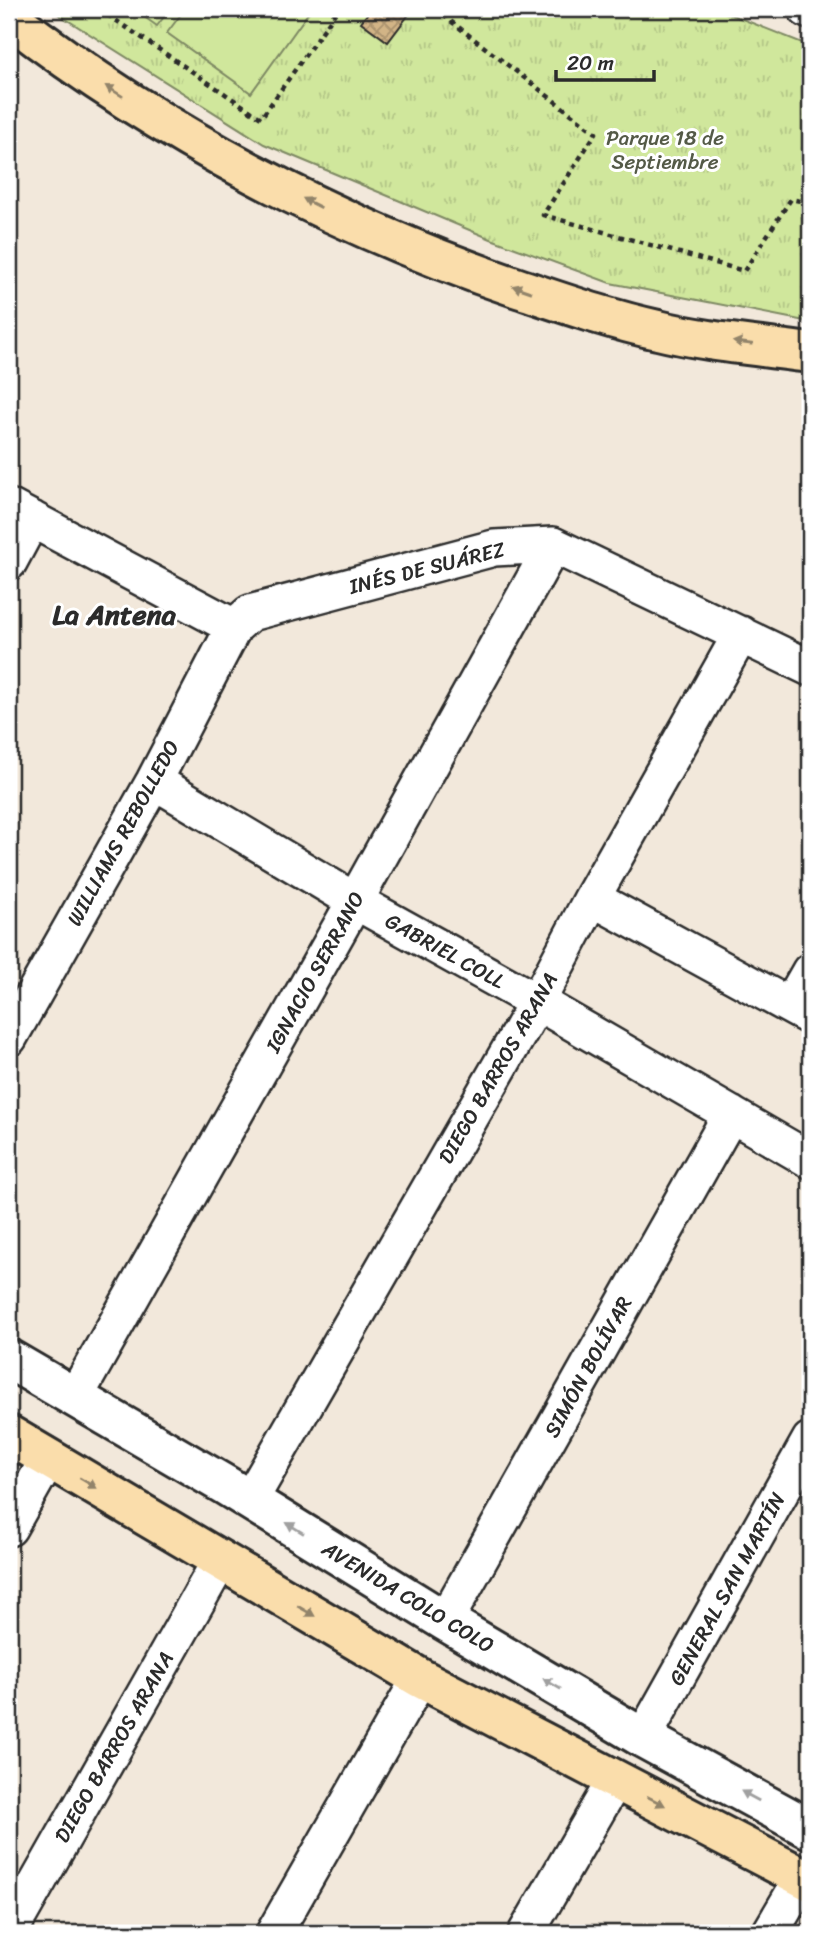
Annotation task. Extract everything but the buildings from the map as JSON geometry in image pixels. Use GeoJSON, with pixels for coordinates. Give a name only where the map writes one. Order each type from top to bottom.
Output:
{"type":"FeatureCollection","features":[{"type":"Feature","properties":{"kind":"main road"},"geometry":{"type":"LineString","coordinates":[[9,17],[97,80],[169,126],[242,168],[323,209],[405,245],[488,278],[573,307],[660,331],[810,353]]}},
{"type":"Feature","properties":{"kind":"main road"},"geometry":{"type":"LineString","coordinates":[[9,1435],[420,1678],[807,1879]]}},
{"type":"Feature","properties":{"kind":"street"},"geometry":{"type":"LineString","coordinates":[[9,562],[21,513],[234,627]]}},
{"type":"Feature","properties":{"kind":"street","name":"INÉS DE SUÁREZ"},"geometry":{"type":"LineString","coordinates":[[234,627],[250,613],[494,548],[553,545],[810,668]]}},
{"type":"Feature","properties":{"kind":"street","name":"IGNACIO SERRANO"},"geometry":{"type":"LineString","coordinates":[[75,1397],[553,545]]}},
{"type":"Feature","properties":{"kind":"street","name":"WILLIAMS REBOLLEDO"},"geometry":{"type":"LineString","coordinates":[[9,1038],[153,781],[234,627]]}},
{"type":"Feature","properties":{"kind":"street","name":"DIEGO BARROS ARANA"},"geometry":{"type":"LineString","coordinates":[[250,1500],[537,1002],[592,898],[741,634]]}},
{"type":"Feature","properties":{"kind":"street","name":"GABRIEL COLL"},"geometry":{"type":"LineString","coordinates":[[153,781],[355,901],[537,1002],[810,1160]]}},
{"type":"Feature","properties":{"kind":"street"},"geometry":{"type":"LineString","coordinates":[[592,898],[800,1011],[810,971]]}},
{"type":"Feature","properties":{"kind":"street","name":"SIMÓN BOLÍVAR"},"geometry":{"type":"LineString","coordinates":[[445,1621],[731,1114]]}},
{"type":"Feature","properties":{"kind":"street","name":"AVENIDA COLO COLO"},"geometry":{"type":"LineString","coordinates":[[9,1359],[250,1500],[445,1621],[643,1738],[810,1829]]}},
{"type":"Feature","properties":{"kind":"street","name":"GENERAL SAN MARTÍN"},"geometry":{"type":"LineString","coordinates":[[643,1738],[810,1440]]}},
{"type":"Feature","properties":{"kind":"street"},"geometry":{"type":"LineString","coordinates":[[9,1528],[48,1459]]}},
{"type":"Feature","properties":{"kind":"street","name":"DIEGO BARROS ARANA"},"geometry":{"type":"LineString","coordinates":[[9,1933],[220,1560]]}},
{"type":"Feature","properties":{"kind":"street"},"geometry":{"type":"LineString","coordinates":[[274,1933],[420,1678]]}},
{"type":"Feature","properties":{"kind":"street"},"geometry":{"type":"LineString","coordinates":[[526,1933],[615,1780]]}},
{"type":"Feature","properties":{"kind":"street"},"geometry":{"type":"LineString","coordinates":[[770,1933],[807,1879]]}},
{"type":"Feature","properties":{"kind":"path"},"geometry":{"type":"LineString","coordinates":[[99,9],[261,118],[338,9]]}},
{"type":"Feature","properties":{"kind":"path"},"geometry":{"type":"LineString","coordinates":[[435,9],[596,133],[543,215],[744,271],[791,199],[810,203]]}},
{"type":"Feature","properties":{"kind":"green space","name":"Parque 18 de Septiembre"},"geometry":{"type":"Polygon","coordinates":[[[50,9],[717,9],[810,46],[810,322],[610,283],[491,239],[264,144],[50,9]]]}},
{"type":"Feature","properties":{"kind":"green space"},"geometry":{"type":"Polygon","coordinates":[[[133,9],[170,9],[157,26],[133,9]]]}},
{"type":"Feature","properties":{"kind":"green space"},"geometry":{"type":"Polygon","coordinates":[[[185,9],[311,9],[251,93],[167,33],[185,9]]]}},
{"type":"Feature","properties":{"kind":"district","name":"La Antena"},"geometry":{"type":"Point","coordinates":[114,614]}}]}
